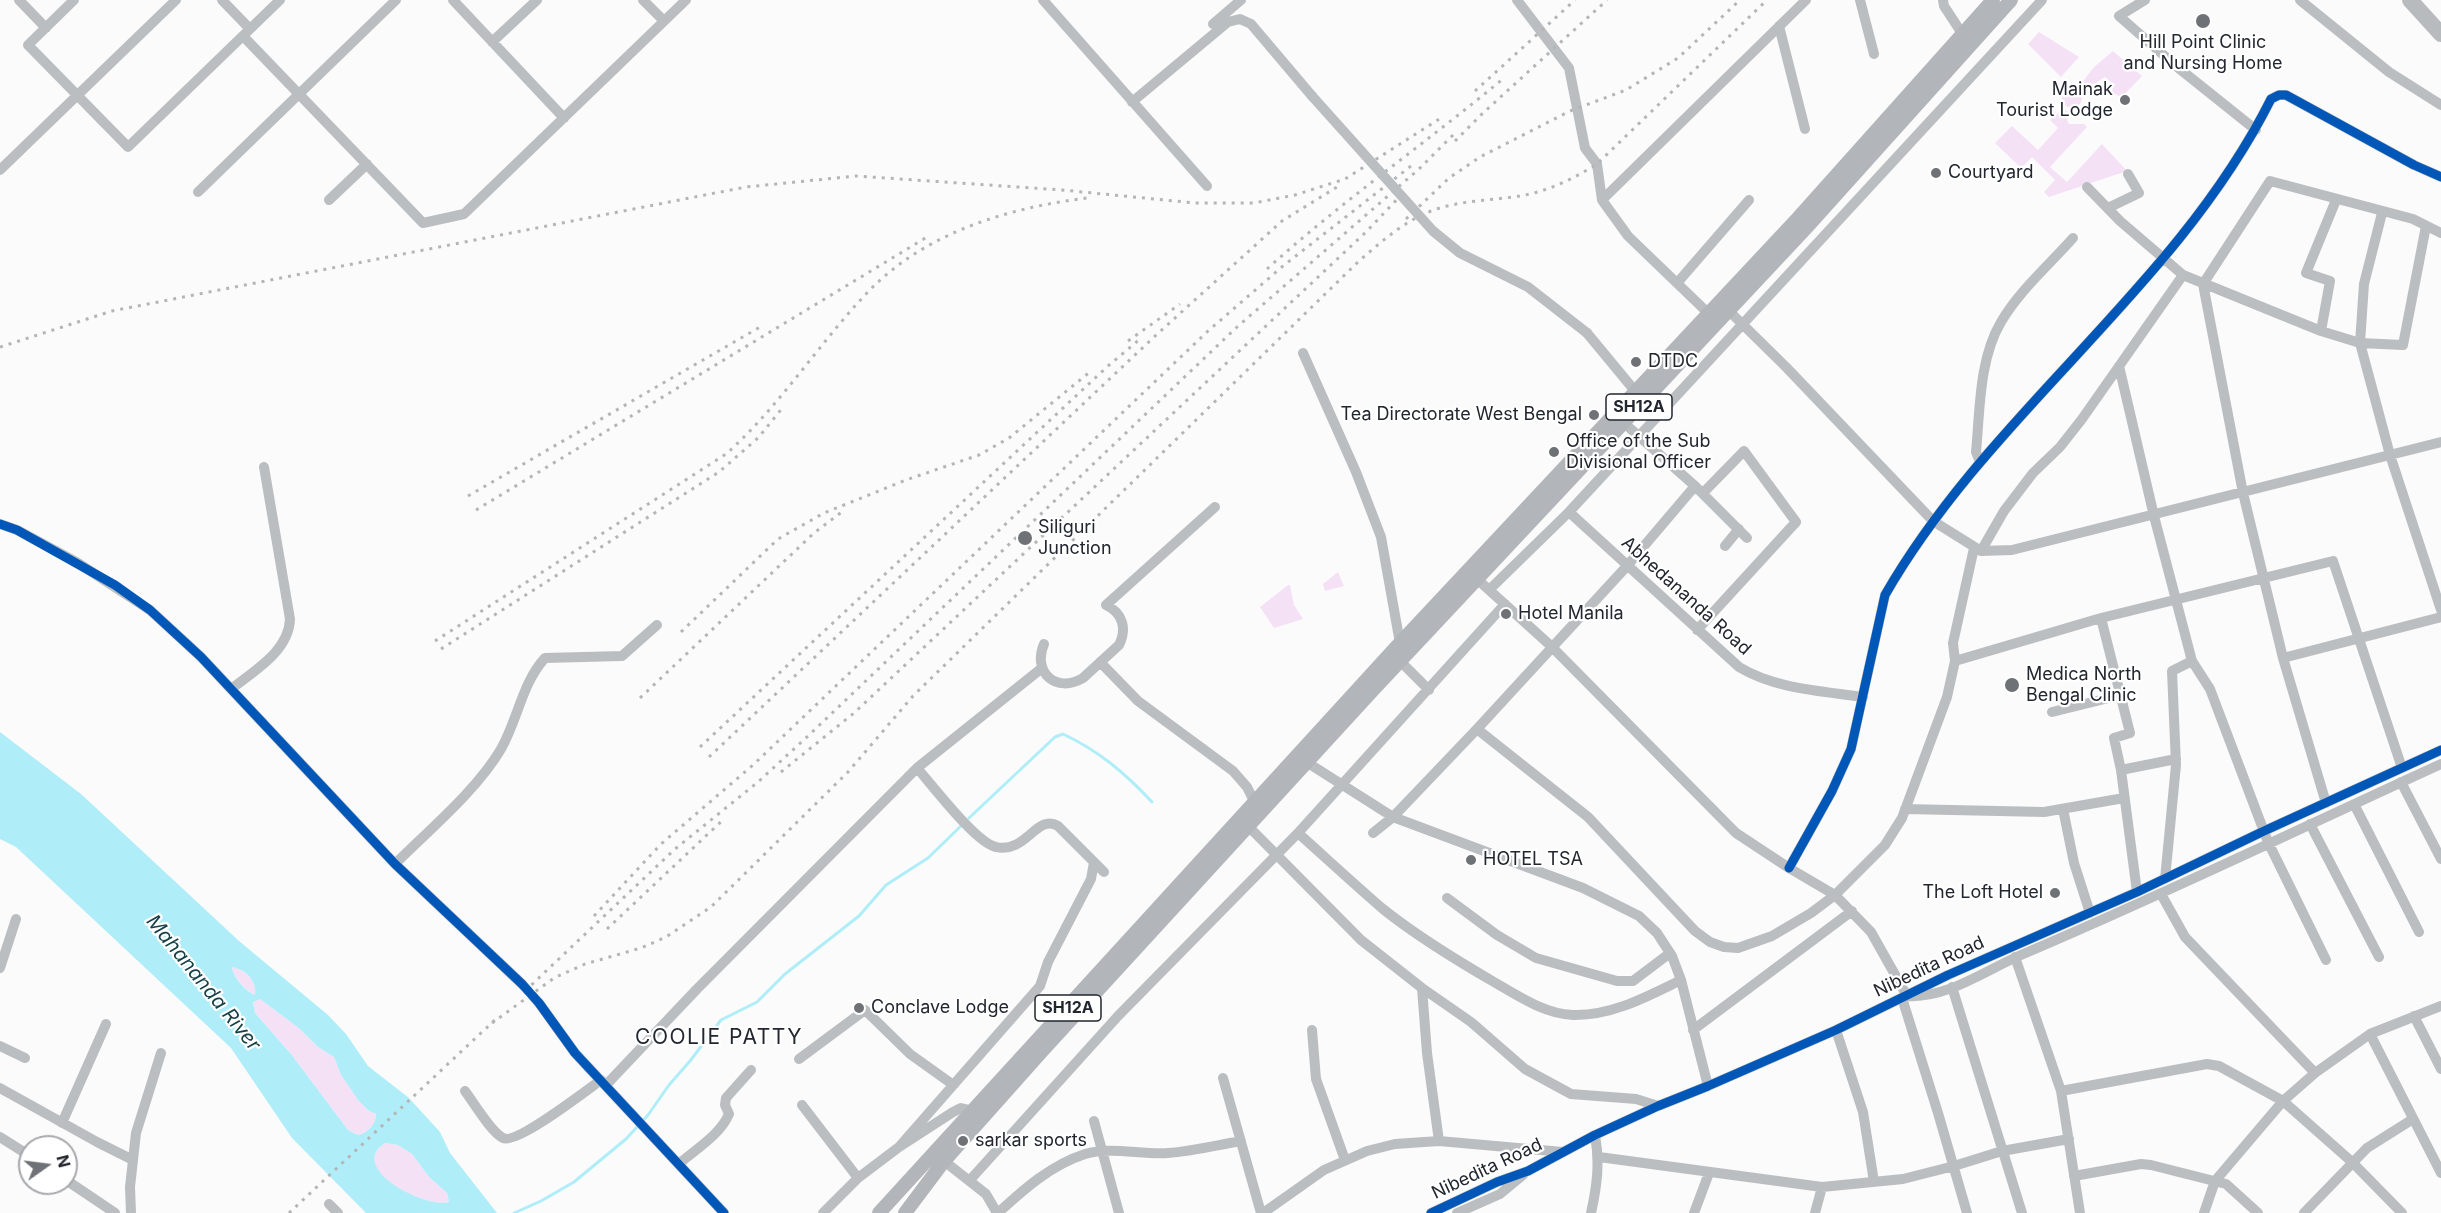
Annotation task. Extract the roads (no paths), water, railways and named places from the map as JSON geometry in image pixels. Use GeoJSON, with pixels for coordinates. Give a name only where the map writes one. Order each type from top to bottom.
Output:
{"type":"FeatureCollection","features":[{"type":"Feature","properties":{"kind":"highway"},"geometry":{"type":"LineString","coordinates":[[2409,0],[2441,34]]}},
{"type":"Feature","properties":{"kind":"main road","name":"SH12A"},"geometry":{"type":"LineString","coordinates":[[905,1213],[944,1161],[1042,1051],[1249,827],[1260,807],[1308,762],[1400,661],[1635,391],[1708,313],[1724,306],[1808,227],[1988,16],[1993,0]]}},
{"type":"Feature","properties":{"kind":"main road","name":"SH12A"},"geometry":{"type":"LineString","coordinates":[[879,1213],[1260,807],[1400,643],[1538,514],[1624,423],[1806,209],[1963,35],[2011,0]]}},
{"type":"Feature","properties":{"kind":"street"},"geometry":{"type":"LineString","coordinates":[[20,0],[46,28]]}},
{"type":"Feature","properties":{"kind":"street"},"geometry":{"type":"LineString","coordinates":[[74,0],[28,45],[128,147],[280,0]]}},
{"type":"Feature","properties":{"kind":"street"},"geometry":{"type":"LineString","coordinates":[[0,170],[176,0]]}},
{"type":"Feature","properties":{"kind":"street"},"geometry":{"type":"LineString","coordinates":[[222,0],[299,94],[423,223],[464,214],[686,0]]}},
{"type":"Feature","properties":{"kind":"street"},"geometry":{"type":"LineString","coordinates":[[198,192],[396,0]]}},
{"type":"Feature","properties":{"kind":"street"},"geometry":{"type":"LineString","coordinates":[[453,0],[564,118]]}},
{"type":"Feature","properties":{"kind":"street"},"geometry":{"type":"LineString","coordinates":[[492,42],[537,0]]}},
{"type":"Feature","properties":{"kind":"street"},"geometry":{"type":"LineString","coordinates":[[644,0],[664,21]]}},
{"type":"Feature","properties":{"kind":"street"},"geometry":{"type":"LineString","coordinates":[[1043,0],[1207,186]]}},
{"type":"Feature","properties":{"kind":"street"},"geometry":{"type":"LineString","coordinates":[[1212,34],[1210,27],[1241,0]]}},
{"type":"Feature","properties":{"kind":"street"},"geometry":{"type":"LineString","coordinates":[[1517,0],[1569,69],[1585,148],[1597,164],[1602,200],[1629,236],[1708,313]]}},
{"type":"Feature","properties":{"kind":"street"},"geometry":{"type":"LineString","coordinates":[[1602,200],[1806,0]]}},
{"type":"Feature","properties":{"kind":"street"},"geometry":{"type":"LineString","coordinates":[[1860,0],[1874,54]]}},
{"type":"Feature","properties":{"kind":"street"},"geometry":{"type":"LineString","coordinates":[[1943,0],[1944,6],[1963,35]]}},
{"type":"Feature","properties":{"kind":"street"},"geometry":{"type":"LineString","coordinates":[[1489,590],[1569,512],[2042,0]]}},
{"type":"Feature","properties":{"kind":"street"},"geometry":{"type":"LineString","coordinates":[[2145,0],[2119,16],[2176,66],[2256,130]]}},
{"type":"Feature","properties":{"kind":"street"},"geometry":{"type":"LineString","coordinates":[[2300,0],[2389,72],[2441,105]]}},
{"type":"Feature","properties":{"kind":"street"},"geometry":{"type":"LineString","coordinates":[[1988,16],[2009,36]]}},
{"type":"Feature","properties":{"kind":"street"},"geometry":{"type":"LineString","coordinates":[[1131,102],[1228,22],[1240,20],[1251,24],[1433,231],[1460,253],[1527,287],[1587,333],[1635,391]]}},
{"type":"Feature","properties":{"kind":"street"},"geometry":{"type":"LineString","coordinates":[[1779,26],[1805,129]]}},
{"type":"Feature","properties":{"kind":"street"},"geometry":{"type":"LineString","coordinates":[[1788,868],[1832,792],[1851,749],[1885,595],[1933,521],[1980,462],[2163,259],[2205,206],[2256,130],[2271,99],[2279,95],[2286,95],[2414,165],[2441,177]]}},
{"type":"Feature","properties":{"kind":"street"},"geometry":{"type":"LineString","coordinates":[[329,200],[367,164]]}},
{"type":"Feature","properties":{"kind":"street"},"geometry":{"type":"LineString","coordinates":[[2108,208],[2139,193],[2128,174]]}},
{"type":"Feature","properties":{"kind":"street"},"geometry":{"type":"LineString","coordinates":[[2326,803],[2283,658],[2242,493],[2203,284],[2270,181],[2382,213],[2414,219],[2441,233]]}},
{"type":"Feature","properties":{"kind":"street"},"geometry":{"type":"LineString","coordinates":[[2087,187],[2183,275],[2321,331],[2360,343],[2403,345],[2426,226]]}},
{"type":"Feature","properties":{"kind":"street"},"geometry":{"type":"LineString","coordinates":[[1678,282],[1749,200]]}},
{"type":"Feature","properties":{"kind":"street"},"geometry":{"type":"LineString","coordinates":[[2321,331],[2330,281],[2306,273],[2336,200]]}},
{"type":"Feature","properties":{"kind":"street"},"geometry":{"type":"LineString","coordinates":[[2382,213],[2364,284],[2360,343],[2390,454],[2441,610]]}},
{"type":"Feature","properties":{"kind":"street"},"geometry":{"type":"LineString","coordinates":[[1980,462],[1976,455],[1977,440],[1985,369],[1993,339],[2001,322],[2017,301],[2073,238]]}},
{"type":"Feature","properties":{"kind":"street"},"geometry":{"type":"LineString","coordinates":[[1478,729],[1588,817],[1695,931],[1710,942],[1738,948],[1772,936],[1811,913],[1835,895],[1885,845],[1905,809],[1947,698],[1955,661],[1953,643],[1978,549],[2033,473],[2060,447],[2075,428],[2183,275]]}},
{"type":"Feature","properties":{"kind":"street"},"geometry":{"type":"LineString","coordinates":[[1724,306],[1933,521],[1978,549],[2012,550],[2441,442]]}},
{"type":"Feature","properties":{"kind":"street"},"geometry":{"type":"LineString","coordinates":[[1303,353],[1356,472],[1381,537],[1400,643]]}},
{"type":"Feature","properties":{"kind":"street"},"geometry":{"type":"LineString","coordinates":[[2119,366],[2154,516],[2192,661],[2210,689],[2268,842],[2326,960]]}},
{"type":"Feature","properties":{"kind":"street"},"geometry":{"type":"LineString","coordinates":[[1624,423],[1699,490],[1748,538]]}},
{"type":"Feature","properties":{"kind":"street"},"geometry":{"type":"LineString","coordinates":[[1373,833],[1393,817],[1478,729],[1551,646],[1699,490],[1744,451],[1796,522],[1697,630]]}},
{"type":"Feature","properties":{"kind":"street"},"geometry":{"type":"LineString","coordinates":[[231,689],[276,652],[289,636],[290,619],[264,467]]}},
{"type":"Feature","properties":{"kind":"street"},"geometry":{"type":"LineString","coordinates":[[1044,644],[1040,660],[1042,668],[1052,680],[1068,684],[1083,678],[1119,645],[1124,629],[1118,614],[1106,605],[1215,507]]}},
{"type":"Feature","properties":{"kind":"street","name":"Abhedananda Road"},"geometry":{"type":"LineString","coordinates":[[1569,512],[1697,630],[1749,673],[1795,687],[1863,697]]}},
{"type":"Feature","properties":{"kind":"street"},"geometry":{"type":"LineString","coordinates":[[1538,514],[1552,528]]}},
{"type":"Feature","properties":{"kind":"street"},"geometry":{"type":"LineString","coordinates":[[0,524],[17,530],[78,563],[150,610],[231,689],[395,864],[522,984]]}},
{"type":"Feature","properties":{"kind":"street"},"geometry":{"type":"LineString","coordinates":[[1725,546],[1739,529]]}},
{"type":"Feature","properties":{"kind":"street"},"geometry":{"type":"LineString","coordinates":[[1955,661],[2101,618],[2333,561],[2402,768]]}},
{"type":"Feature","properties":{"kind":"street"},"geometry":{"type":"LineString","coordinates":[[1472,578],[1489,590],[1551,646],[1736,833],[1788,868],[1835,895],[1871,932],[1904,997],[1966,1213]]}},
{"type":"Feature","properties":{"kind":"street"},"geometry":{"type":"LineString","coordinates":[[970,1180],[1118,1016],[1298,833],[1505,604]]}},
{"type":"Feature","properties":{"kind":"street"},"geometry":{"type":"LineString","coordinates":[[2283,658],[2441,617]]}},
{"type":"Feature","properties":{"kind":"street"},"geometry":{"type":"LineString","coordinates":[[2101,618],[2130,733],[2114,738],[2121,770],[2137,892]]}},
{"type":"Feature","properties":{"kind":"street"},"geometry":{"type":"LineString","coordinates":[[395,864],[481,777],[501,748],[534,670],[545,658],[622,656],[657,625]]}},
{"type":"Feature","properties":{"kind":"street"},"geometry":{"type":"LineString","coordinates":[[1400,661],[1429,690]]}},
{"type":"Feature","properties":{"kind":"street"},"geometry":{"type":"LineString","coordinates":[[2165,879],[2176,759],[2172,671],[2192,661]]}},
{"type":"Feature","properties":{"kind":"street"},"geometry":{"type":"LineString","coordinates":[[1100,662],[1138,701],[1233,771],[1260,807]]}},
{"type":"Feature","properties":{"kind":"street"},"geometry":{"type":"LineString","coordinates":[[465,1091],[502,1138],[508,1139],[523,1134],[604,1083],[917,768],[1042,668]]}},
{"type":"Feature","properties":{"kind":"street"},"geometry":{"type":"LineString","coordinates":[[2052,712],[2121,694]]}},
{"type":"Feature","properties":{"kind":"street","name":"Nibedita Road"},"geometry":{"type":"LineString","coordinates":[[1431,1213],[1497,1182],[1528,1171],[1595,1135],[1658,1106],[1836,1030],[1948,975],[2137,892],[2264,831],[2441,751]]}},
{"type":"Feature","properties":{"kind":"street"},"geometry":{"type":"LineString","coordinates":[[2121,770],[2176,759]]}},
{"type":"Feature","properties":{"kind":"street"},"geometry":{"type":"LineString","coordinates":[[1308,762],[1393,817],[1583,888],[1639,916],[1657,933],[1670,953],[1682,980],[1708,1086]]}},
{"type":"Feature","properties":{"kind":"street","name":"Nibedita Road"},"geometry":{"type":"LineString","coordinates":[[1904,997],[1922,997],[1952,987],[2161,894],[2268,842],[2441,764]]}},
{"type":"Feature","properties":{"kind":"street"},"geometry":{"type":"LineString","coordinates":[[917,768],[970,828],[989,845],[1003,848],[1018,845],[1043,824],[1053,823],[1104,872]]}},
{"type":"Feature","properties":{"kind":"street"},"geometry":{"type":"LineString","coordinates":[[2401,782],[2441,859]]}},
{"type":"Feature","properties":{"kind":"street"},"geometry":{"type":"LineString","coordinates":[[1905,809],[2039,812],[2124,798]]}},
{"type":"Feature","properties":{"kind":"street"},"geometry":{"type":"LineString","coordinates":[[2354,804],[2420,932]]}},
{"type":"Feature","properties":{"kind":"street"},"geometry":{"type":"LineString","coordinates":[[2063,809],[2074,863],[2090,913]]}},
{"type":"Feature","properties":{"kind":"street"},"geometry":{"type":"LineString","coordinates":[[2310,824],[2379,957]]}},
{"type":"Feature","properties":{"kind":"street"},"geometry":{"type":"LineString","coordinates":[[1249,827],[1361,940],[1422,988],[1472,1022],[1525,1070],[1567,1092],[1636,1100],[1658,1106]]}},
{"type":"Feature","properties":{"kind":"street"},"geometry":{"type":"LineString","coordinates":[[1298,833],[1384,909],[1447,955],[1514,994],[1549,1011],[1575,1015],[1602,1012],[1628,1005],[1682,980]]}},
{"type":"Feature","properties":{"kind":"street"},"geometry":{"type":"LineString","coordinates":[[899,1147],[1040,986],[1048,962],[1091,879],[1094,862]]}},
{"type":"Feature","properties":{"kind":"street"},"geometry":{"type":"LineString","coordinates":[[2161,894],[2185,937],[2315,1073]]}},
{"type":"Feature","properties":{"kind":"street"},"geometry":{"type":"LineString","coordinates":[[1447,898],[1497,935],[1536,958],[1617,981],[1633,981],[1670,953]]}},
{"type":"Feature","properties":{"kind":"street"},"geometry":{"type":"LineString","coordinates":[[1693,1030],[1851,911]]}},
{"type":"Feature","properties":{"kind":"street"},"geometry":{"type":"LineString","coordinates":[[0,968],[16,919]]}},
{"type":"Feature","properties":{"kind":"street"},"geometry":{"type":"LineString","coordinates":[[2015,957],[2061,1091],[2079,1213]]}},
{"type":"Feature","properties":{"kind":"street"},"geometry":{"type":"LineString","coordinates":[[1952,987],[2022,1213]]}},
{"type":"Feature","properties":{"kind":"street"},"geometry":{"type":"LineString","coordinates":[[1422,988],[1427,1053],[1440,1141]]}},
{"type":"Feature","properties":{"kind":"street"},"geometry":{"type":"LineString","coordinates":[[539,1003],[575,1053],[680,1163],[724,1213]]}},
{"type":"Feature","properties":{"kind":"street"},"geometry":{"type":"LineString","coordinates":[[2204,1213],[2215,1181],[2283,1101],[2315,1073],[2370,1034],[2441,1006]]}},
{"type":"Feature","properties":{"kind":"street"},"geometry":{"type":"LineString","coordinates":[[799,1059],[865,1010],[910,1054],[952,1084]]}},
{"type":"Feature","properties":{"kind":"street"},"geometry":{"type":"LineString","coordinates":[[2414,1016],[2441,1070]]}},
{"type":"Feature","properties":{"kind":"street"},"geometry":{"type":"LineString","coordinates":[[62,1123],[106,1024]]}},
{"type":"Feature","properties":{"kind":"street"},"geometry":{"type":"LineString","coordinates":[[1312,1030],[1316,1079],[1345,1160]]}},
{"type":"Feature","properties":{"kind":"street"},"geometry":{"type":"LineString","coordinates":[[1836,1030],[1863,1112],[1874,1182]]}},
{"type":"Feature","properties":{"kind":"street"},"geometry":{"type":"LineString","coordinates":[[2370,1034],[2441,1173]]}},
{"type":"Feature","properties":{"kind":"street"},"geometry":{"type":"LineString","coordinates":[[0,1046],[25,1058]]}},
{"type":"Feature","properties":{"kind":"street"},"geometry":{"type":"LineString","coordinates":[[131,1213],[130,1187],[136,1132],[161,1053]]}},
{"type":"Feature","properties":{"kind":"street"},"geometry":{"type":"LineString","coordinates":[[2061,1091],[2213,1064],[2283,1101],[2352,1162],[2402,1213]]}},
{"type":"Feature","properties":{"kind":"street"},"geometry":{"type":"LineString","coordinates":[[680,1163],[710,1139],[724,1123],[729,1114],[725,1105],[726,1098],[751,1070]]}},
{"type":"Feature","properties":{"kind":"street"},"geometry":{"type":"LineString","coordinates":[[1223,1078],[1262,1213],[1295,1189],[1345,1160],[1395,1144],[1440,1141],[1563,1152]]}},
{"type":"Feature","properties":{"kind":"street"},"geometry":{"type":"LineString","coordinates":[[0,1089],[133,1160]]}},
{"type":"Feature","properties":{"kind":"street"},"geometry":{"type":"LineString","coordinates":[[802,1105],[858,1178]]}},
{"type":"Feature","properties":{"kind":"street"},"geometry":{"type":"LineString","coordinates":[[823,1213],[858,1178],[899,1147],[961,1108],[974,1111]]}},
{"type":"Feature","properties":{"kind":"street"},"geometry":{"type":"LineString","coordinates":[[2304,1213],[2367,1148],[2413,1119]]}},
{"type":"Feature","properties":{"kind":"street"},"geometry":{"type":"LineString","coordinates":[[1094,1121],[1119,1213]]}},
{"type":"Feature","properties":{"kind":"street"},"geometry":{"type":"LineString","coordinates":[[1591,1213],[1599,1156],[1595,1135]]}},
{"type":"Feature","properties":{"kind":"street"},"geometry":{"type":"LineString","coordinates":[[0,1137],[18,1148]]}},
{"type":"Feature","properties":{"kind":"street"},"geometry":{"type":"LineString","coordinates":[[1599,1156],[1821,1187],[1903,1179],[2002,1151],[2068,1139]]}},
{"type":"Feature","properties":{"kind":"street"},"geometry":{"type":"LineString","coordinates":[[944,1161],[986,1194],[998,1213],[1029,1185],[1049,1171],[1092,1152],[1168,1153],[1241,1141]]}},
{"type":"Feature","properties":{"kind":"street"},"geometry":{"type":"LineString","coordinates":[[2074,1176],[2146,1164],[2226,1184],[2258,1213]]}},
{"type":"Feature","properties":{"kind":"street"},"geometry":{"type":"LineString","coordinates":[[1457,1213],[1500,1194],[1528,1171]]}},
{"type":"Feature","properties":{"kind":"street"},"geometry":{"type":"LineString","coordinates":[[1694,1213],[1709,1173]]}},
{"type":"Feature","properties":{"kind":"street"},"geometry":{"type":"LineString","coordinates":[[1815,1213],[1821,1187]]}},
{"type":"Feature","properties":{"kind":"street"},"geometry":{"type":"LineString","coordinates":[[78,1188],[115,1213]]}},
{"type":"Feature","properties":{"kind":"street"},"geometry":{"type":"LineString","coordinates":[[329,1204],[338,1213]]}},
{"type":"Feature","properties":{"kind":"water","name":"Mahananda River"},"geometry":{"type":"Polygon","coordinates":[[[0,732],[81,794],[239,941],[328,1015],[346,1034],[368,1066],[409,1098],[440,1132],[450,1153],[497,1213],[366,1213],[292,1138],[231,1048],[16,847],[0,839],[0,732]],[[232,967],[240,983],[255,995],[254,985],[249,976],[232,967]],[[260,999],[253,1002],[255,1013],[291,1054],[348,1130],[358,1135],[368,1130],[375,1121],[376,1114],[369,1111],[358,1100],[341,1075],[334,1057],[318,1047],[300,1029],[260,999]],[[385,1143],[376,1153],[375,1164],[382,1174],[394,1184],[424,1199],[449,1202],[447,1193],[429,1177],[412,1154],[398,1145],[385,1143]]]}},
{"type":"Feature","properties":{"kind":"waterway"},"geometry":{"type":"LineString","coordinates":[[969,818],[1055,737],[1063,734],[1111,763],[1152,802]]}},
{"type":"Feature","properties":{"kind":"waterway"},"geometry":{"type":"LineString","coordinates":[[514,1213],[574,1182],[626,1139],[648,1115],[721,1020],[757,1002],[785,974],[859,916],[886,885],[928,858],[963,824]]}},
{"type":"Feature","properties":{"kind":"tunnel"},"geometry":{"type":"LineString","coordinates":[[522,984],[539,1003]]}},
{"type":"Feature","properties":{"kind":"railway"},"geometry":{"type":"LineString","coordinates":[[1475,91],[1575,0]]}},
{"type":"Feature","properties":{"kind":"railway"},"geometry":{"type":"LineString","coordinates":[[1455,141],[1607,0]]}},
{"type":"Feature","properties":{"kind":"railway"},"geometry":{"type":"LineString","coordinates":[[1406,219],[1449,178],[1480,157],[1570,111],[1626,90],[1678,58],[1740,0]]}},
{"type":"Feature","properties":{"kind":"railway"},"geometry":{"type":"LineString","coordinates":[[492,1023],[554,978],[585,964],[641,948],[666,937],[711,907],[848,772],[913,696],[1359,261],[1384,240],[1411,221],[1431,211],[1455,204],[1539,192],[1565,182],[1597,164],[1767,0]]}},
{"type":"Feature","properties":{"kind":"railway"},"geometry":{"type":"LineString","coordinates":[[1267,269],[1504,78]]}},
{"type":"Feature","properties":{"kind":"railway"},"geometry":{"type":"LineString","coordinates":[[0,347],[112,311],[746,187],[856,176],[1062,190],[1195,203],[1254,203],[1295,195],[1345,179],[1444,116]]}},
{"type":"Feature","properties":{"kind":"railway"},"geometry":{"type":"LineString","coordinates":[[525,991],[675,849],[758,782],[808,736],[1237,327],[1419,169],[1457,131]]}},
{"type":"Feature","properties":{"kind":"railway"},"geometry":{"type":"LineString","coordinates":[[594,916],[661,844],[753,765],[1208,331],[1283,266],[1411,166]]}},
{"type":"Feature","properties":{"kind":"railway"},"geometry":{"type":"LineString","coordinates":[[709,757],[1154,337],[1282,221],[1337,187]]}},
{"type":"Feature","properties":{"kind":"railway"},"geometry":{"type":"LineString","coordinates":[[781,772],[854,713],[1366,232],[1404,192]]}},
{"type":"Feature","properties":{"kind":"railway"},"geometry":{"type":"LineString","coordinates":[[435,641],[726,454],[781,396],[866,294],[913,255],[940,239],[997,217],[1057,202],[1087,198]]}},
{"type":"Feature","properties":{"kind":"railway"},"geometry":{"type":"LineString","coordinates":[[476,510],[927,237]]}},
{"type":"Feature","properties":{"kind":"railway"},"geometry":{"type":"LineString","coordinates":[[1128,341],[1180,304]]}},
{"type":"Feature","properties":{"kind":"railway"},"geometry":{"type":"LineString","coordinates":[[468,496],[760,327]]}},
{"type":"Feature","properties":{"kind":"railway"},"geometry":{"type":"LineString","coordinates":[[700,747],[1108,366],[1140,339]]}},
{"type":"Feature","properties":{"kind":"railway"},"geometry":{"type":"LineString","coordinates":[[681,632],[778,539],[824,513],[906,480],[979,455],[1009,438],[1091,371]]}},
{"type":"Feature","properties":{"kind":"railway"},"geometry":{"type":"LineString","coordinates":[[441,649],[719,472],[758,438],[784,406]]}},
{"type":"Feature","properties":{"kind":"railway"},"geometry":{"type":"LineString","coordinates":[[640,698],[814,533],[843,511]]}},
{"type":"Feature","properties":{"kind":"railway"},"geometry":{"type":"LineString","coordinates":[[607,929],[725,818]]}},
{"type":"Feature","properties":{"kind":"railway"},"geometry":{"type":"LineString","coordinates":[[289,1213],[497,1018]]}},
{"type":"Feature","properties":{"kind":"place","name":"Hill Point Clinic and Nursing Home"},"geometry":{"type":"Point","coordinates":[2203,21]}},
{"type":"Feature","properties":{"kind":"place","name":"Mainak Tourist Lodge"},"geometry":{"type":"Point","coordinates":[2125,100]}},
{"type":"Feature","properties":{"kind":"place","name":"Courtyard"},"geometry":{"type":"Point","coordinates":[1936,173]}},
{"type":"Feature","properties":{"kind":"place","name":"DTDC"},"geometry":{"type":"Point","coordinates":[1636,362]}},
{"type":"Feature","properties":{"kind":"place","name":"Tea Directorate West Bengal"},"geometry":{"type":"Point","coordinates":[1594,415]}},
{"type":"Feature","properties":{"kind":"place","name":"Office of the Sub Divisional Officer"},"geometry":{"type":"Point","coordinates":[1554,452]}},
{"type":"Feature","properties":{"kind":"place","name":"Siliguri Junction"},"geometry":{"type":"Point","coordinates":[1025,538]}},
{"type":"Feature","properties":{"kind":"place","name":"Hotel Manila"},"geometry":{"type":"Point","coordinates":[1506,614]}},
{"type":"Feature","properties":{"kind":"place","name":"Medica North Bengal Clinic"},"geometry":{"type":"Point","coordinates":[2012,685]}},
{"type":"Feature","properties":{"kind":"place","name":"HOTEL TSA"},"geometry":{"type":"Point","coordinates":[1471,860]}},
{"type":"Feature","properties":{"kind":"place","name":"The Loft Hotel"},"geometry":{"type":"Point","coordinates":[2055,893]}},
{"type":"Feature","properties":{"kind":"place","name":"Conclave Lodge"},"geometry":{"type":"Point","coordinates":[859,1008]}},
{"type":"Feature","properties":{"kind":"place","name":"sarkar sports"},"geometry":{"type":"Point","coordinates":[963,1141]}},
{"type":"Feature","properties":{"kind":"district","name":"COOLIE PATTY"},"geometry":{"type":"Point","coordinates":[719,1038]}}]}
